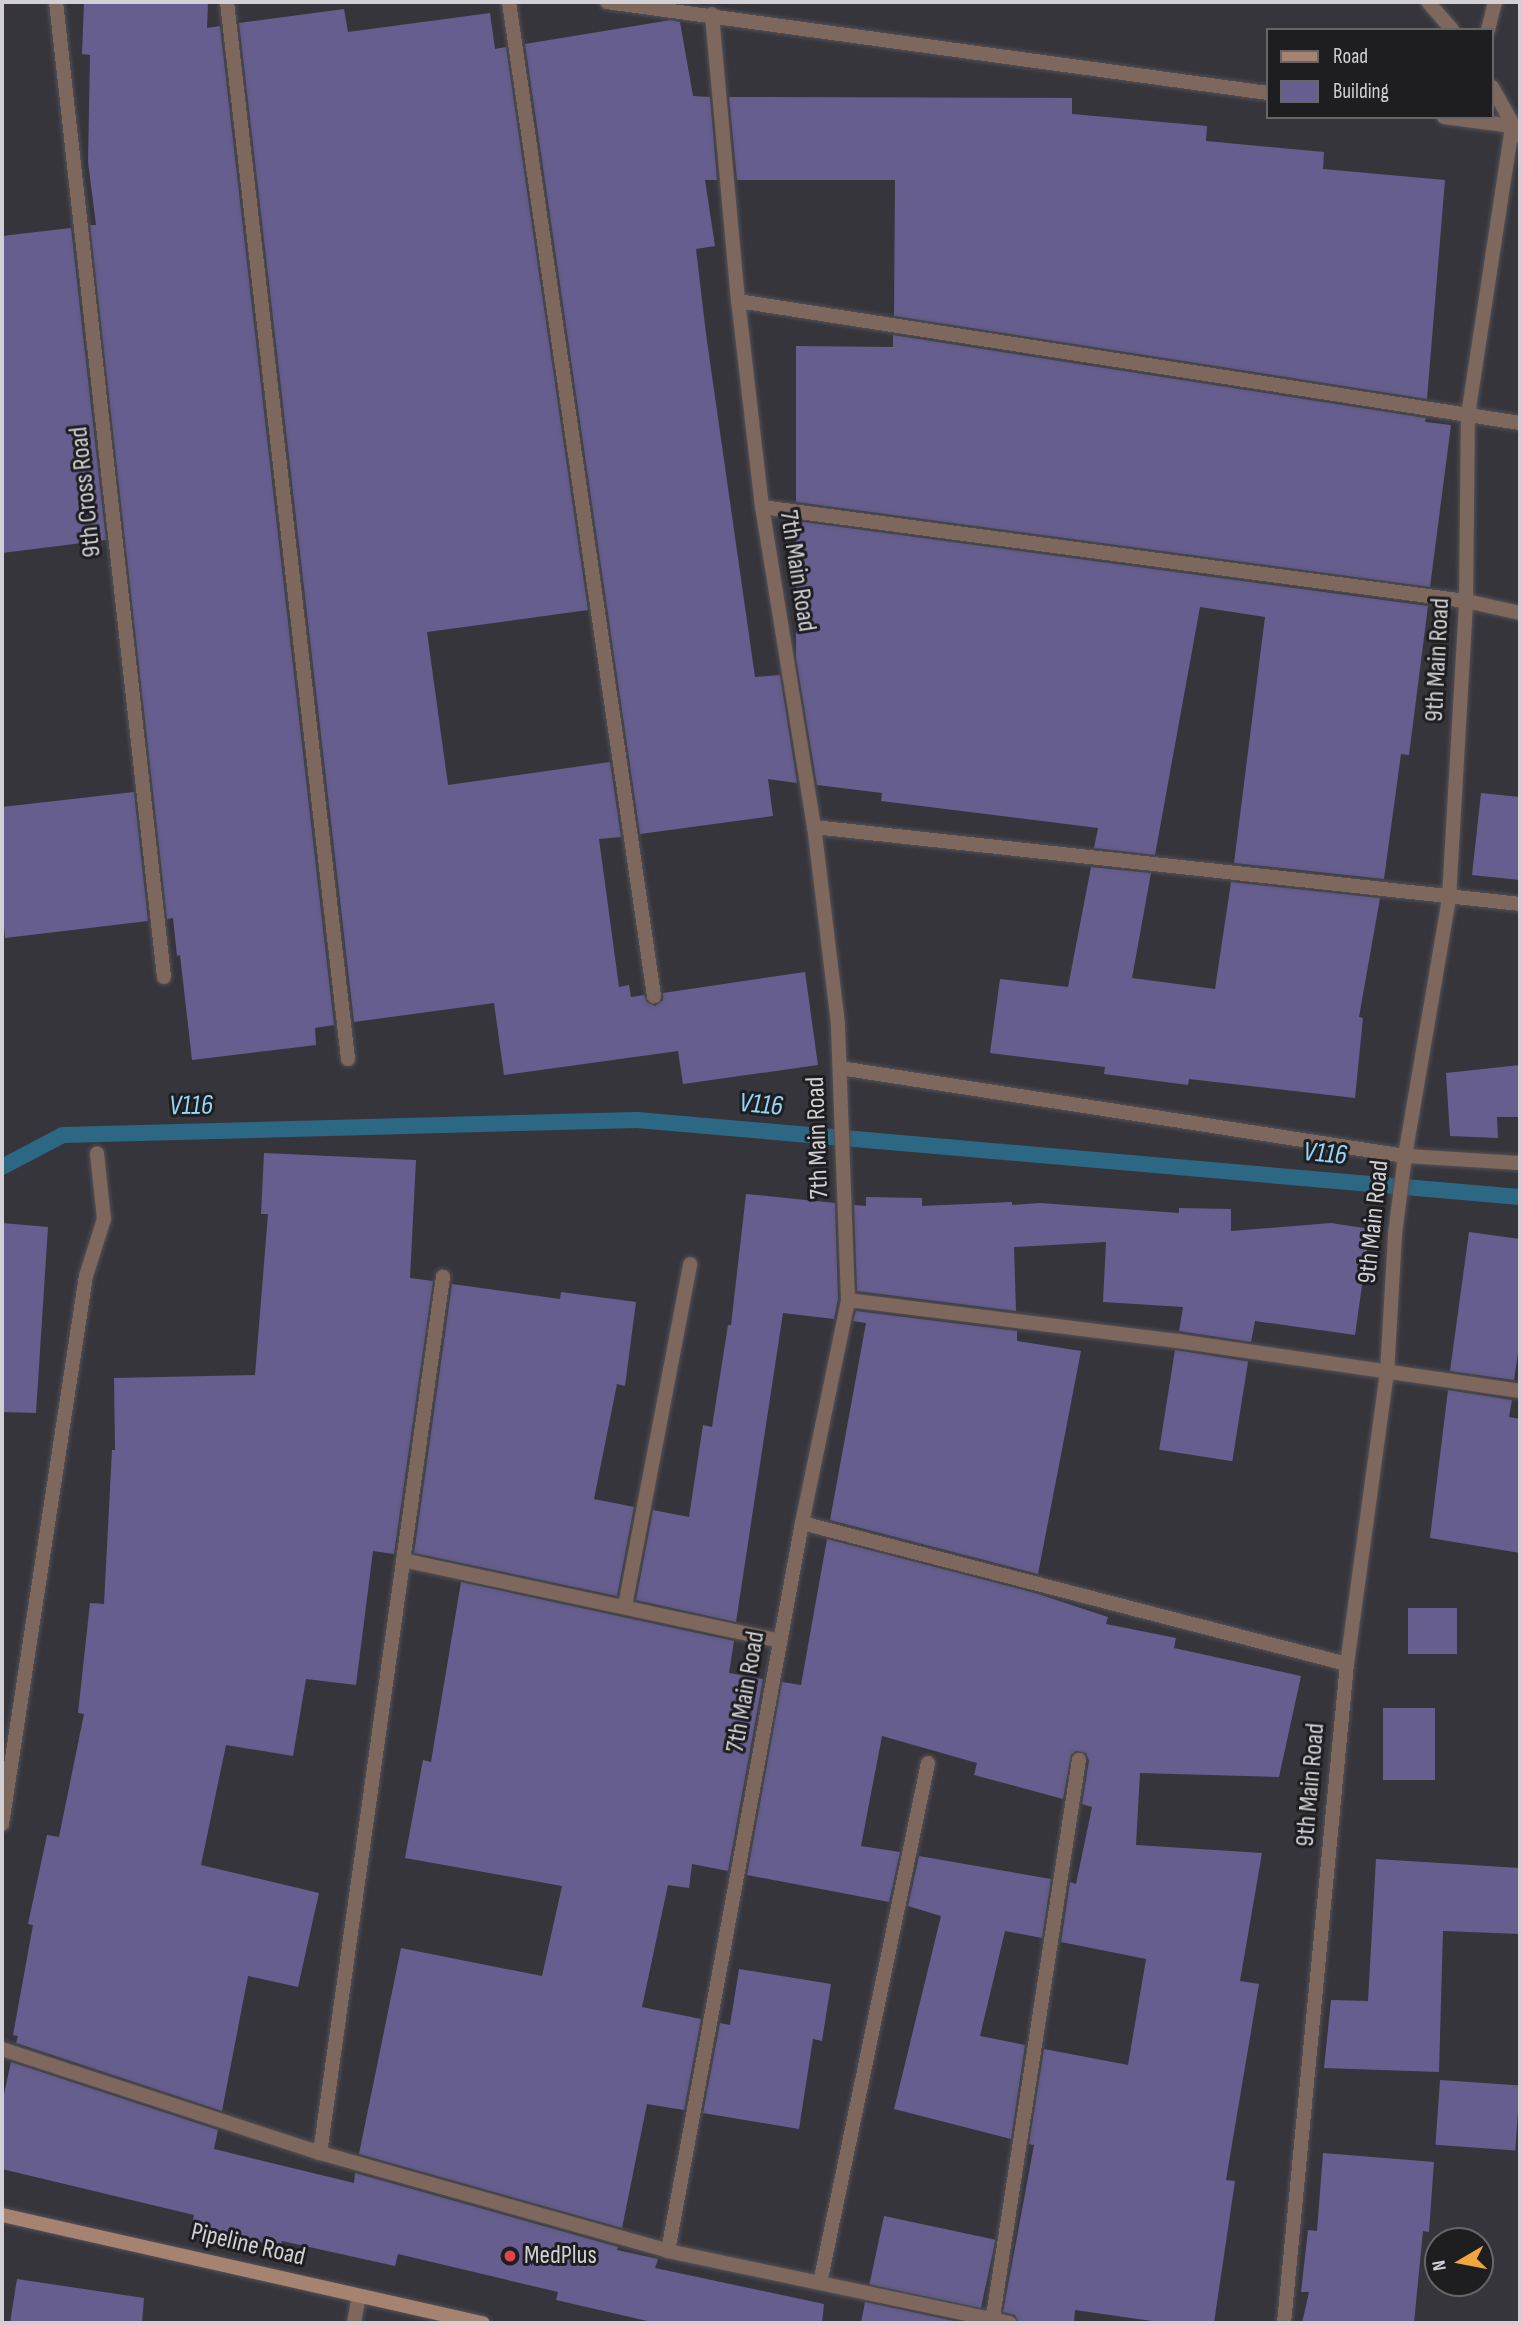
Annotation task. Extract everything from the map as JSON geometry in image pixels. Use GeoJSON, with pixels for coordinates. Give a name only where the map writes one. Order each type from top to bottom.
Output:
{"type":"FeatureCollection","features":[{"type":"Feature","properties":{"kind":"main road","name":"Pipeline Road"},"geometry":{"type":"LineString","coordinates":[[2,2215],[483,2323]]}},
{"type":"Feature","properties":{"kind":"street","name":"9th Cross Road"},"geometry":{"type":"LineString","coordinates":[[56,2],[164,977]]}},
{"type":"Feature","properties":{"kind":"street"},"geometry":{"type":"LineString","coordinates":[[227,2],[348,1059]]}},
{"type":"Feature","properties":{"kind":"street"},"geometry":{"type":"LineString","coordinates":[[509,2],[654,996]]}},
{"type":"Feature","properties":{"kind":"street"},"geometry":{"type":"LineString","coordinates":[[607,2],[712,14],[1266,93]]}},
{"type":"Feature","properties":{"kind":"street"},"geometry":{"type":"LineString","coordinates":[[1428,2],[1450,28]]}},
{"type":"Feature","properties":{"kind":"street"},"geometry":{"type":"LineString","coordinates":[[1488,28],[1495,2]]}},
{"type":"Feature","properties":{"kind":"street","name":"7th Main Road"},"geometry":{"type":"LineString","coordinates":[[668,2251],[802,1523],[848,1300],[838,1024],[814,827],[762,507],[738,301],[712,14]]}},
{"type":"Feature","properties":{"kind":"street"},"geometry":{"type":"LineString","coordinates":[[1494,90],[1517,130]]}},
{"type":"Feature","properties":{"kind":"street"},"geometry":{"type":"LineString","coordinates":[[1455,119],[1517,130]]}},
{"type":"Feature","properties":{"kind":"street","name":"9th Main Road"},"geometry":{"type":"LineString","coordinates":[[1284,2323],[1347,1664],[1387,1373],[1404,1158],[1449,898],[1466,601],[1468,415],[1517,130]]}},
{"type":"Feature","properties":{"kind":"street"},"geometry":{"type":"LineString","coordinates":[[738,301],[1520,423]]}},
{"type":"Feature","properties":{"kind":"street"},"geometry":{"type":"LineString","coordinates":[[762,507],[1466,601],[1520,613]]}},
{"type":"Feature","properties":{"kind":"street"},"geometry":{"type":"LineString","coordinates":[[814,827],[1520,904]]}},
{"type":"Feature","properties":{"kind":"street"},"geometry":{"type":"LineString","coordinates":[[840,1069],[1404,1158],[1520,1163]]}},
{"type":"Feature","properties":{"kind":"street"},"geometry":{"type":"LineString","coordinates":[[2,1824],[86,1276],[104,1219],[97,1153]]}},
{"type":"Feature","properties":{"kind":"street"},"geometry":{"type":"LineString","coordinates":[[625,1606],[690,1264]]}},
{"type":"Feature","properties":{"kind":"street"},"geometry":{"type":"LineString","coordinates":[[320,2153],[443,1277]]}},
{"type":"Feature","properties":{"kind":"street"},"geometry":{"type":"LineString","coordinates":[[848,1300],[1178,1341],[1520,1391]]}},
{"type":"Feature","properties":{"kind":"street"},"geometry":{"type":"LineString","coordinates":[[802,1523],[1347,1664]]}},
{"type":"Feature","properties":{"kind":"street"},"geometry":{"type":"LineString","coordinates":[[403,1560],[780,1640]]}},
{"type":"Feature","properties":{"kind":"street"},"geometry":{"type":"LineString","coordinates":[[992,2322],[1079,1760]]}},
{"type":"Feature","properties":{"kind":"street"},"geometry":{"type":"LineString","coordinates":[[820,2283],[928,1763]]}},
{"type":"Feature","properties":{"kind":"street"},"geometry":{"type":"LineString","coordinates":[[2,2049],[320,2153],[668,2251],[992,2322],[1009,2323]]}},
{"type":"Feature","properties":{"kind":"street"},"geometry":{"type":"LineString","coordinates":[[354,2323],[359,2296]]}},
{"type":"Feature","properties":{"kind":"building"},"geometry":{"type":"Polygon","coordinates":[[[84,2],[208,2],[207,28],[220,26],[334,1025],[315,1028],[316,1045],[192,1060],[180,955],[177,956],[173,918],[167,919],[90,225],[96,225],[88,162],[90,55],[82,54],[84,2]]]}},
{"type":"Feature","properties":{"kind":"building"},"geometry":{"type":"Polygon","coordinates":[[[344,9],[348,32],[490,13],[495,49],[506,47],[588,610],[427,632],[448,785],[610,762],[621,837],[599,839],[619,987],[629,985],[631,997],[644,995],[647,1002],[655,1006],[663,1000],[663,993],[805,972],[818,1065],[683,1084],[678,1051],[504,1075],[494,1003],[354,1022],[239,23],[344,9]]]}},
{"type":"Feature","properties":{"kind":"building"},"geometry":{"type":"Polygon","coordinates":[[[671,20],[680,22],[693,96],[710,97],[717,180],[705,180],[715,246],[696,249],[706,334],[755,677],[780,675],[797,783],[768,779],[773,816],[640,834],[525,44],[671,20]]]}},
{"type":"Feature","properties":{"kind":"building"},"geometry":{"type":"Polygon","coordinates":[[[729,97],[1072,98],[1072,114],[1207,126],[1206,141],[1324,152],[1323,169],[1445,180],[1427,399],[894,316],[895,180],[737,180],[729,97]]]}},
{"type":"Feature","properties":{"kind":"building"},"geometry":{"type":"Polygon","coordinates":[[[71,228],[106,540],[2,553],[2,236],[71,228]]]}},
{"type":"Feature","properties":{"kind":"building"},"geometry":{"type":"Polygon","coordinates":[[[893,335],[1426,418],[1425,422],[1451,425],[1430,587],[796,502],[796,346],[893,347],[893,335]]]}},
{"type":"Feature","properties":{"kind":"building"},"geometry":{"type":"Polygon","coordinates":[[[796,521],[1428,606],[1409,755],[1401,754],[1384,879],[1234,863],[1265,617],[1200,607],[1155,855],[1094,848],[1098,828],[881,801],[882,793],[817,785],[796,658],[796,521]]]}},
{"type":"Feature","properties":{"kind":"building"},"geometry":{"type":"Polygon","coordinates":[[[134,792],[148,921],[5,938],[2,905],[2,807],[134,792]]]}},
{"type":"Feature","properties":{"kind":"building"},"geometry":{"type":"Polygon","coordinates":[[[1481,793],[1520,797],[1520,880],[1472,875],[1481,793]]]}},
{"type":"Feature","properties":{"kind":"building"},"geometry":{"type":"Polygon","coordinates":[[[1091,867],[1151,873],[1132,978],[1215,989],[1231,882],[1380,898],[1359,1017],[1363,1018],[1355,1098],[1189,1079],[1188,1085],[1104,1074],[1105,1067],[990,1053],[1000,979],[1068,987],[1091,867]]]}},
{"type":"Feature","properties":{"kind":"building"},"geometry":{"type":"Polygon","coordinates":[[[1520,1065],[1520,1117],[1497,1117],[1498,1138],[1450,1136],[1446,1073],[1520,1065]]]}},
{"type":"Feature","properties":{"kind":"building"},"geometry":{"type":"Polygon","coordinates":[[[264,1153],[416,1160],[410,1278],[433,1281],[394,1554],[373,1551],[356,1685],[306,1679],[293,1756],[226,1745],[201,1865],[319,1893],[298,1987],[248,1976],[222,2111],[16,2043],[18,2036],[13,2035],[33,1925],[28,1924],[47,1835],[59,1837],[84,1714],[78,1713],[90,1603],[104,1604],[112,1450],[115,1450],[114,1378],[255,1375],[268,1214],[261,1214],[264,1153]]]}},
{"type":"Feature","properties":{"kind":"building"},"geometry":{"type":"Polygon","coordinates":[[[746,1194],[835,1203],[838,1299],[834,1319],[783,1313],[736,1622],[636,1600],[653,1510],[689,1517],[703,1425],[712,1427],[728,1325],[731,1325],[746,1194]]]}},
{"type":"Feature","properties":{"kind":"building"},"geometry":{"type":"Polygon","coordinates":[[[866,1197],[922,1198],[922,1206],[1012,1202],[1012,1205],[1040,1203],[1179,1213],[1179,1208],[1231,1209],[1231,1231],[1331,1223],[1370,1229],[1355,1335],[1255,1321],[1251,1342],[1179,1331],[1183,1307],[1103,1302],[1106,1242],[1014,1247],[1016,1311],[857,1291],[854,1205],[866,1206],[866,1197]]]}},
{"type":"Feature","properties":{"kind":"building"},"geometry":{"type":"Polygon","coordinates":[[[2,1223],[48,1227],[36,1413],[2,1412],[2,1223]]]}},
{"type":"Feature","properties":{"kind":"building"},"geometry":{"type":"Polygon","coordinates":[[[1469,1232],[1520,1239],[1520,1339],[1514,1380],[1450,1371],[1469,1232]]]}},
{"type":"Feature","properties":{"kind":"building"},"geometry":{"type":"Polygon","coordinates":[[[452,1284],[560,1299],[561,1292],[636,1302],[625,1386],[617,1384],[594,1499],[634,1507],[617,1596],[414,1553],[452,1284]]]}},
{"type":"Feature","properties":{"kind":"building"},"geometry":{"type":"Polygon","coordinates":[[[856,1311],[1017,1331],[1017,1341],[1081,1351],[1038,1574],[830,1520],[866,1323],[853,1321],[856,1311]]]}},
{"type":"Feature","properties":{"kind":"building"},"geometry":{"type":"Polygon","coordinates":[[[1175,1350],[1248,1362],[1232,1461],[1159,1450],[1175,1350]]]}},
{"type":"Feature","properties":{"kind":"building"},"geometry":{"type":"Polygon","coordinates":[[[1448,1390],[1512,1400],[1509,1417],[1520,1419],[1520,1553],[1430,1538],[1448,1390]]]}},
{"type":"Feature","properties":{"kind":"building"},"geometry":{"type":"Polygon","coordinates":[[[827,1539],[1035,1593],[1108,1617],[1106,1624],[1176,1638],[1174,1648],[1301,1676],[1279,1777],[1140,1773],[1136,1845],[1262,1853],[1240,1981],[1259,1984],[1226,2180],[1235,2181],[1214,2323],[1166,2323],[1075,2310],[1074,2323],[1018,2323],[1015,2315],[1003,2312],[1034,2145],[1029,2144],[1044,2049],[1128,2065],[1146,1959],[1061,1942],[1070,1882],[1076,1884],[1092,1807],[1082,1804],[1089,1761],[1086,1753],[1076,1751],[1071,1755],[1063,1799],[974,1775],[977,1763],[882,1736],[861,1846],[900,1852],[889,1902],[747,1875],[782,1682],[801,1685],[827,1539]]]}},
{"type":"Feature","properties":{"kind":"building"},"geometry":{"type":"Polygon","coordinates":[[[461,1582],[734,1641],[729,1673],[763,1679],[728,1871],[692,1864],[689,1888],[668,1885],[642,2007],[701,2019],[684,2110],[647,2104],[622,2228],[359,2154],[401,1948],[542,1976],[562,1886],[405,1858],[423,1760],[431,1762],[461,1582]]]}},
{"type":"Feature","properties":{"kind":"building"},"geometry":{"type":"Polygon","coordinates":[[[1408,1608],[1457,1608],[1457,1654],[1408,1654],[1408,1608]]]}},
{"type":"Feature","properties":{"kind":"building"},"geometry":{"type":"Polygon","coordinates":[[[1383,1708],[1435,1708],[1435,1780],[1383,1780],[1383,1708]]]}},
{"type":"Feature","properties":{"kind":"building"},"geometry":{"type":"Polygon","coordinates":[[[919,1856],[1051,1879],[1042,1938],[1005,1931],[980,2036],[1025,2045],[1011,2139],[894,2109],[941,1916],[908,1906],[919,1856]]]}},
{"type":"Feature","properties":{"kind":"building"},"geometry":{"type":"Polygon","coordinates":[[[1376,1859],[1520,1868],[1520,1934],[1443,1931],[1439,2072],[1324,2068],[1331,2000],[1368,2001],[1376,1859]]]}},
{"type":"Feature","properties":{"kind":"building"},"geometry":{"type":"Polygon","coordinates":[[[739,1969],[831,1984],[822,2041],[813,2039],[799,2129],[703,2113],[720,2023],[730,2025],[739,1969]]]}},
{"type":"Feature","properties":{"kind":"building"},"geometry":{"type":"Polygon","coordinates":[[[11,2062],[218,2130],[214,2149],[354,2183],[355,2173],[618,2247],[617,2250],[658,2259],[655,2268],[824,2304],[822,2323],[656,2323],[556,2300],[558,2292],[398,2254],[395,2266],[282,2241],[281,2247],[192,2226],[194,2215],[2,2169],[2,2103],[11,2062]]]}},
{"type":"Feature","properties":{"kind":"building"},"geometry":{"type":"Polygon","coordinates":[[[1440,2080],[1520,2086],[1515,2150],[1435,2145],[1440,2080]]]}},
{"type":"Feature","properties":{"kind":"building"},"geometry":{"type":"Polygon","coordinates":[[[1323,2153],[1434,2162],[1429,2227],[1424,2227],[1423,2231],[1414,2323],[1302,2323],[1309,2292],[1301,2292],[1308,2230],[1317,2231],[1323,2153]]]}},
{"type":"Feature","properties":{"kind":"building"},"geometry":{"type":"Polygon","coordinates":[[[884,2216],[996,2240],[981,2308],[869,2284],[884,2216]]]}},
{"type":"Feature","properties":{"kind":"building"},"geometry":{"type":"Polygon","coordinates":[[[17,2279],[144,2298],[142,2323],[10,2323],[17,2279]]]}},
{"type":"Feature","properties":{"kind":"building"},"geometry":{"type":"Polygon","coordinates":[[[865,2302],[964,2323],[861,2323],[865,2302]]]}},
{"type":"Feature","properties":{"kind":"waterway","name":"V116"},"geometry":{"type":"LineString","coordinates":[[2,1167],[63,1135],[637,1120],[1520,1197]]}},
{"type":"Feature","properties":{"kind":"place","name":"MedPlus"},"geometry":{"type":"Point","coordinates":[510,2256]}}]}
